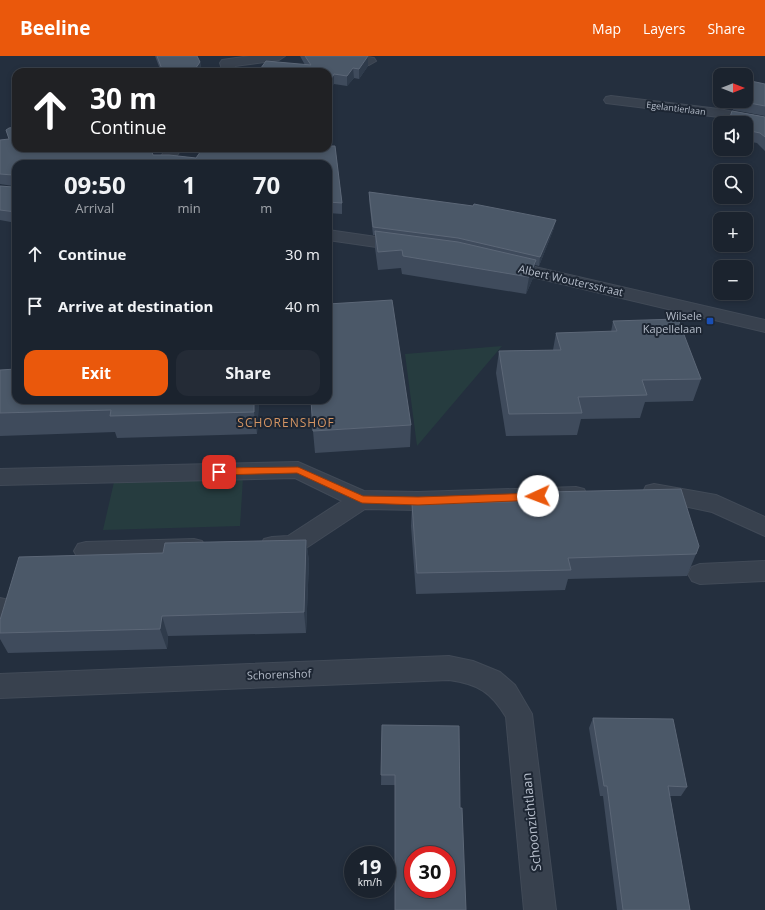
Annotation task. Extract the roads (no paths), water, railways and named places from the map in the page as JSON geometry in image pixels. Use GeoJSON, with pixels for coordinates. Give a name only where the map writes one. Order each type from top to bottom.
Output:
{"type":"FeatureCollection","features":[{"type":"Feature","properties":{"kind":"street"},"geometry":{"type":"LineString","coordinates":[[227,64],[279,56]]}},
{"type":"Feature","properties":{"kind":"street"},"geometry":{"type":"LineString","coordinates":[[343,56],[369,61]]}},
{"type":"Feature","properties":{"kind":"street","name":"Egelantierlaan"},"geometry":{"type":"LineString","coordinates":[[611,100],[719,113],[765,122]]}},
{"type":"Feature","properties":{"kind":"street"},"geometry":{"type":"LineString","coordinates":[[332,236],[419,248]]}},
{"type":"Feature","properties":{"kind":"street","name":"Albert Woutersstraat"},"geometry":{"type":"LineString","coordinates":[[487,261],[765,326]]}},
{"type":"Feature","properties":{"kind":"street"},"geometry":{"type":"LineString","coordinates":[[0,477],[298,470],[362,500],[418,501],[596,494]]}},
{"type":"Feature","properties":{"kind":"street"},"geometry":{"type":"LineString","coordinates":[[634,493],[658,492],[716,504],[765,527]]}},
{"type":"Feature","properties":{"kind":"street"},"geometry":{"type":"LineString","coordinates":[[253,547],[292,546],[362,500]]}},
{"type":"Feature","properties":{"kind":"street"},"geometry":{"type":"LineString","coordinates":[[86,551],[213,548]]}},
{"type":"Feature","properties":{"kind":"street"},"geometry":{"type":"LineString","coordinates":[[700,574],[765,571]]}},
{"type":"Feature","properties":{"kind":"street","name":"Schorenshof"},"geometry":{"type":"LineString","coordinates":[[0,686],[455,668],[467,670],[498,685],[508,695],[519,714],[522,734]]}},
{"type":"Feature","properties":{"kind":"street","name":"Schoonzichtlaan"},"geometry":{"type":"LineString","coordinates":[[522,734],[540,910]]}},
{"type":"Feature","properties":{"kind":"place","name":"Wilsele Kapellelaan"},"geometry":{"type":"Point","coordinates":[710,321]}},
{"type":"Feature","properties":{"kind":"district","name":"SCHORENSHOF"},"geometry":{"type":"Point","coordinates":[286,422]}}]}
